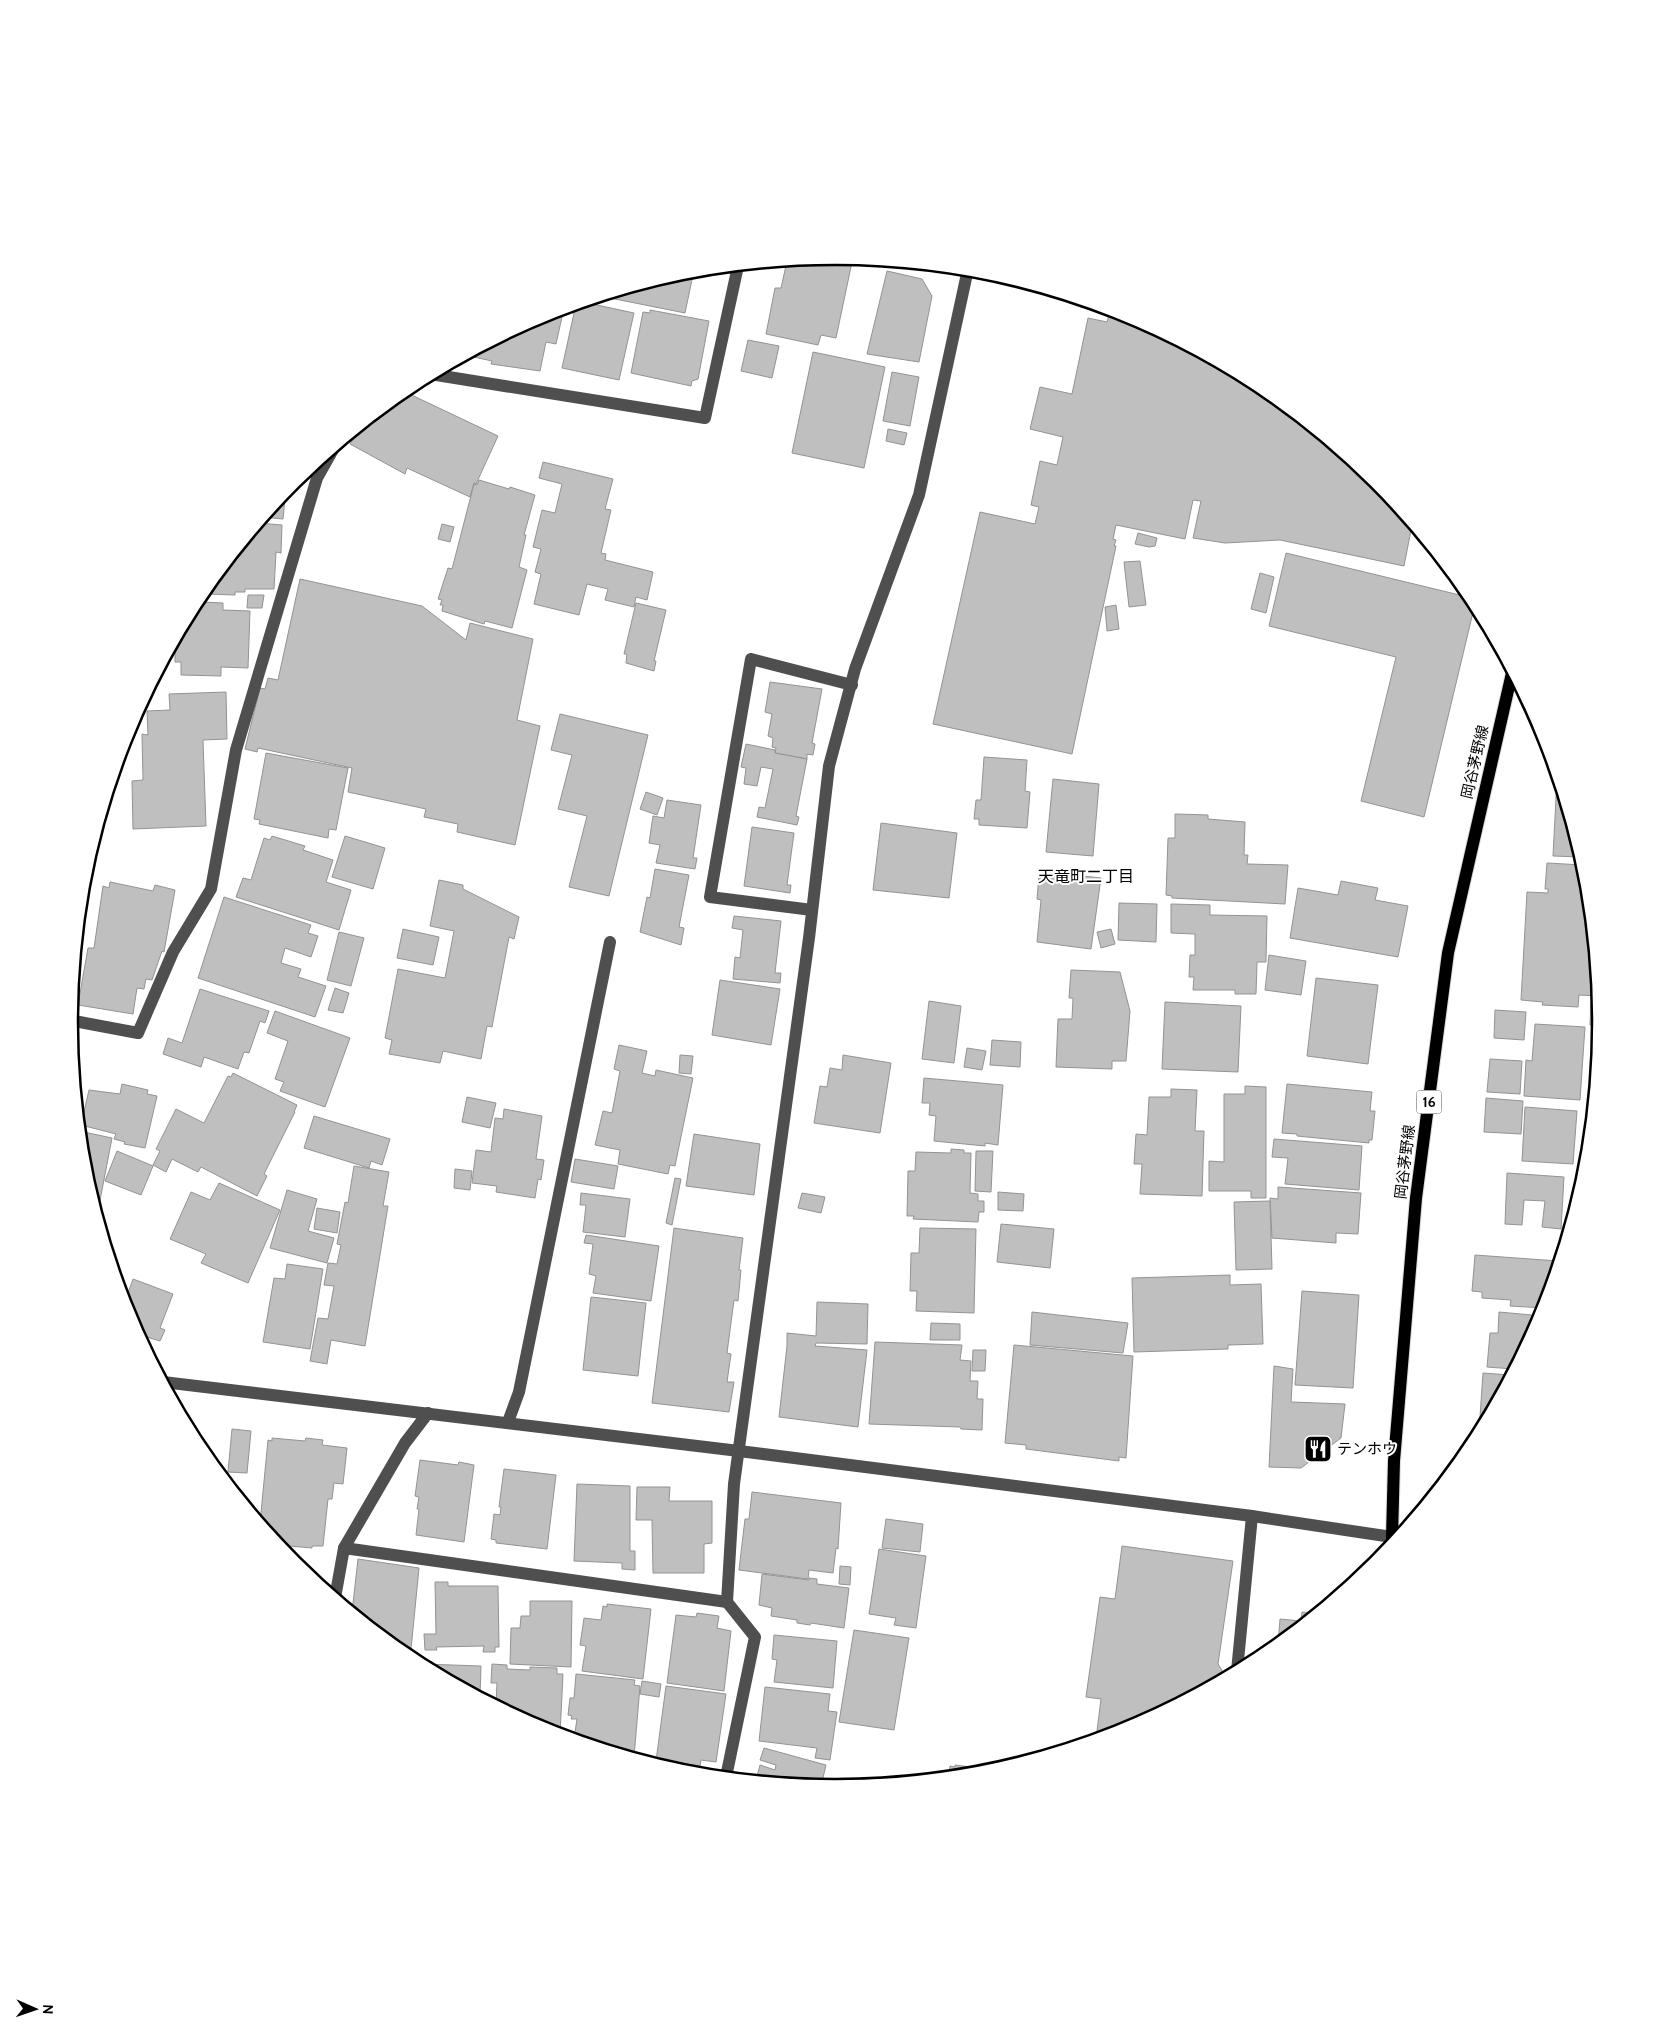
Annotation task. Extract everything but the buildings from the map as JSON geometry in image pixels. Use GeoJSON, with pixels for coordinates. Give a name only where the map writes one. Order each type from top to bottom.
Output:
{"type":"FeatureCollection","features":[{"type":"Feature","properties":{"kind":"main road","name":"岡谷茅野線"},"geometry":{"type":"LineString","coordinates":[[1393,1533],[1394,1461],[1416,1198],[1448,954],[1510,681]]}},
{"type":"Feature","properties":{"kind":"street"},"geometry":{"type":"LineString","coordinates":[[441,376],[705,418],[737,271]]}},
{"type":"Feature","properties":{"kind":"street"},"geometry":{"type":"LineString","coordinates":[[727,1771],[755,1638],[727,1602],[734,1484],[812,910],[829,766],[852,685],[919,495],[966,277]]}},
{"type":"Feature","properties":{"kind":"street"},"geometry":{"type":"LineString","coordinates":[[78,1022],[138,1033],[173,952],[211,889],[236,750],[317,478],[327,461]]}},
{"type":"Feature","properties":{"kind":"street"},"geometry":{"type":"LineString","coordinates":[[812,910],[710,897],[751,659],[852,685]]}},
{"type":"Feature","properties":{"kind":"street"},"geometry":{"type":"LineString","coordinates":[[508,1422],[519,1392],[610,942]]}},
{"type":"Feature","properties":{"kind":"street"},"geometry":{"type":"LineString","coordinates":[[170,1383],[508,1422],[1252,1516],[1387,1539]]}},
{"type":"Feature","properties":{"kind":"street"},"geometry":{"type":"LineString","coordinates":[[336,1592],[344,1548],[405,1443],[428,1413]]}},
{"type":"Feature","properties":{"kind":"street"},"geometry":{"type":"LineString","coordinates":[[1238,1662],[1252,1516]]}},
{"type":"Feature","properties":{"kind":"street"},"geometry":{"type":"LineString","coordinates":[[344,1548],[727,1602]]}},
{"type":"Feature","properties":{"kind":"place","name":"テンホウ"},"geometry":{"type":"Point","coordinates":[1318,1449]}},
{"type":"Feature","properties":{"kind":"district","name":"天竜町二丁目"},"geometry":{"type":"Point","coordinates":[1086,876]}}]}
